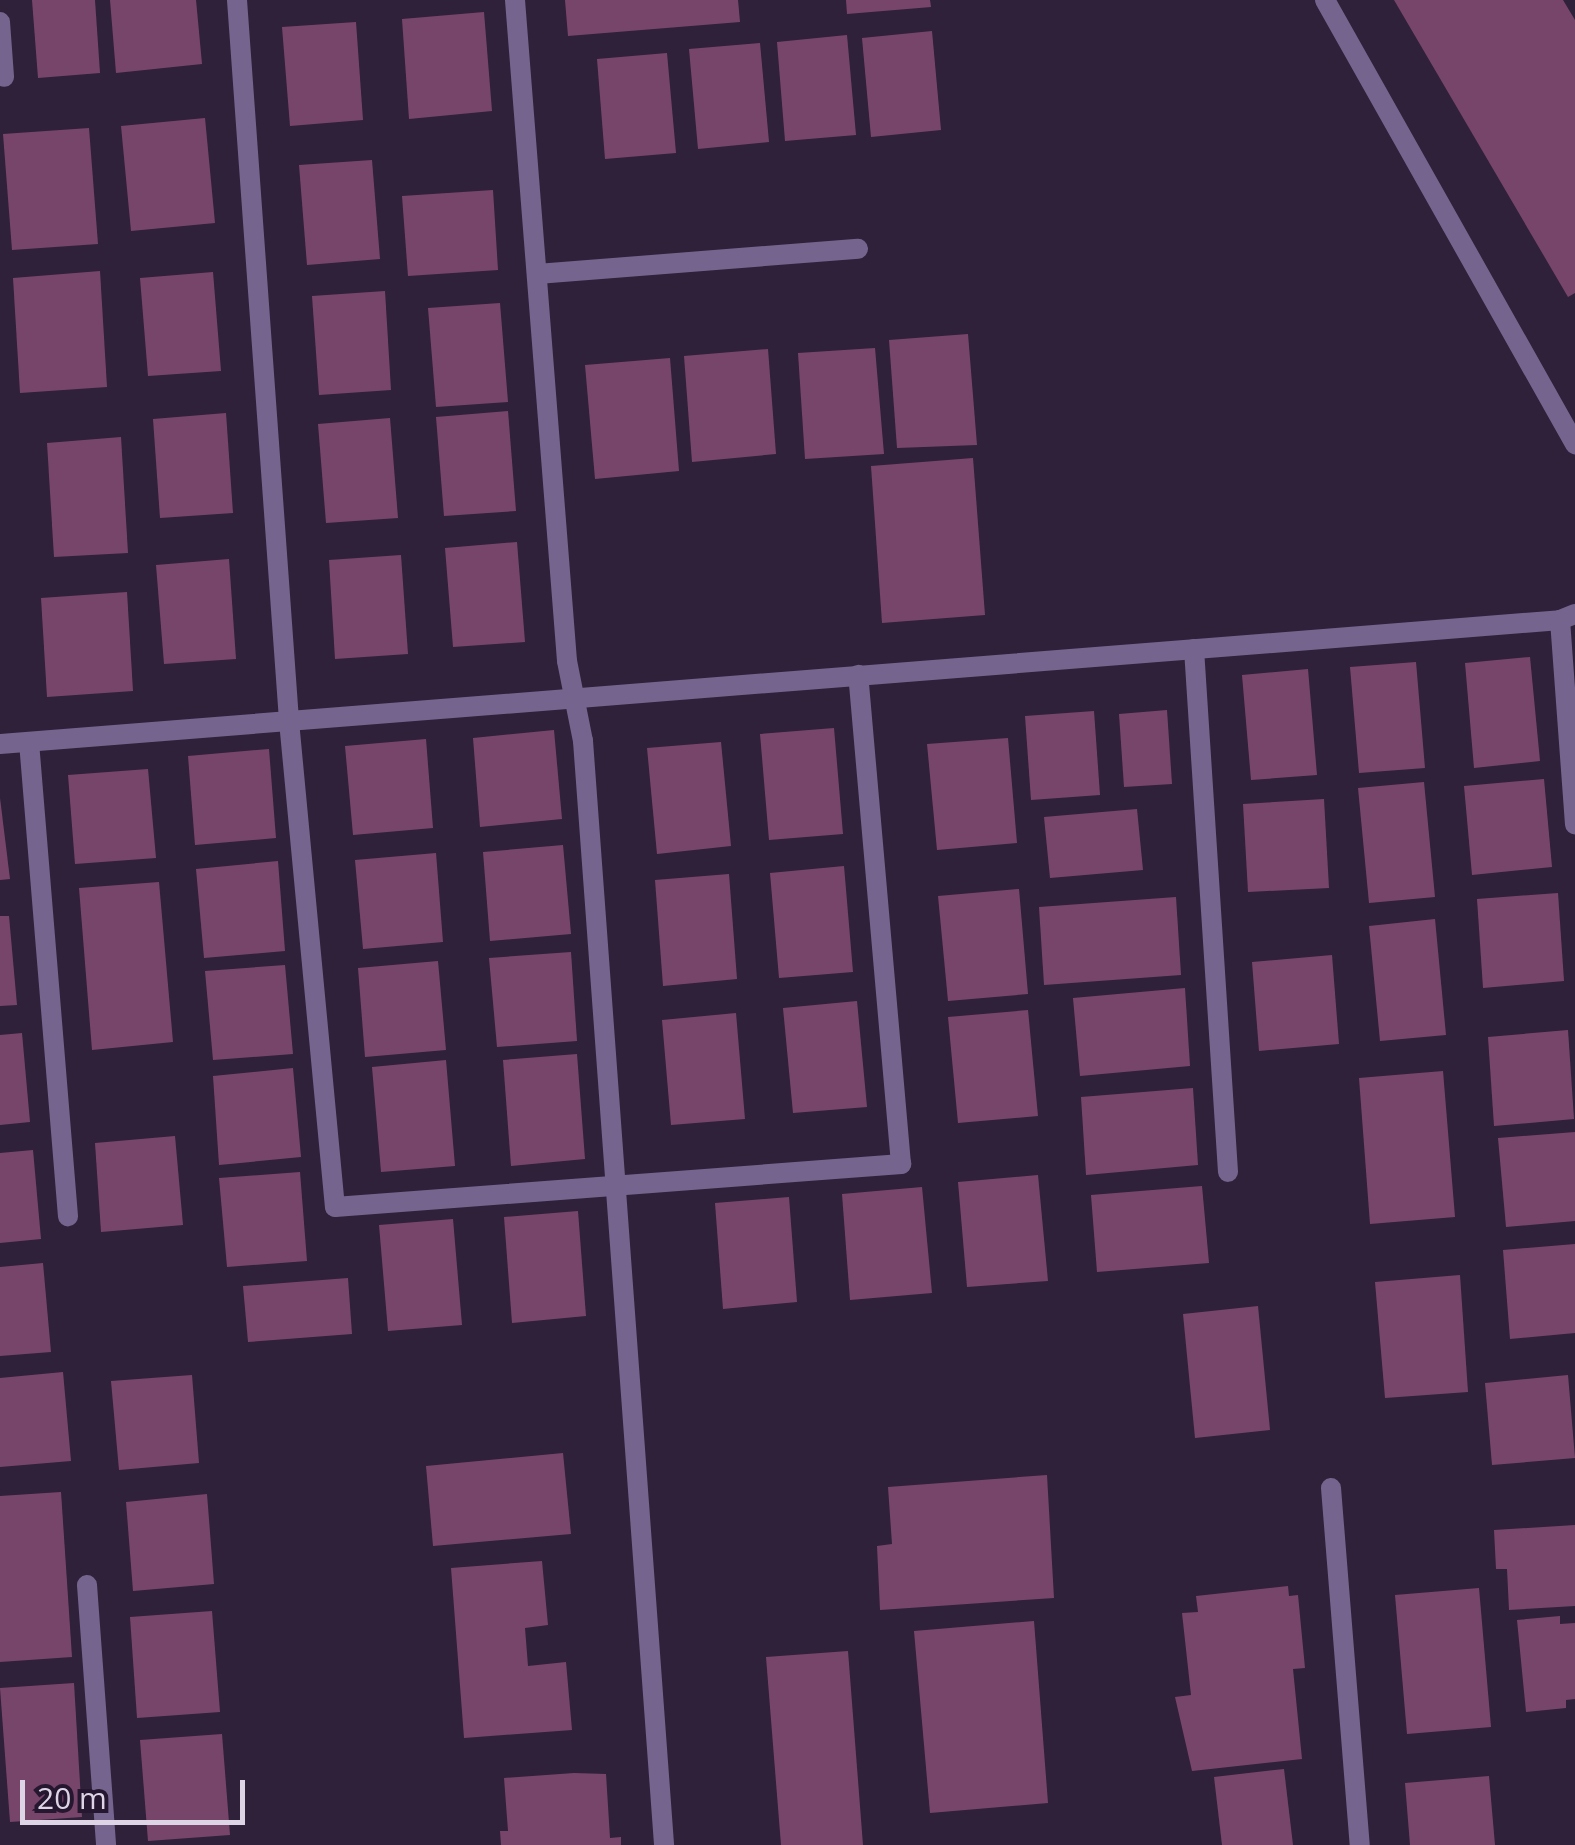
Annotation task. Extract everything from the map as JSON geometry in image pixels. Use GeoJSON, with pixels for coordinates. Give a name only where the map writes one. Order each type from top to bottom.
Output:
{"type":"FeatureCollection","features":[{"type":"Feature","properties":{"kind":"street"},"geometry":{"type":"LineString","coordinates":[[237,0],[289,722],[335,1206],[901,1164],[858,676]]}},
{"type":"Feature","properties":{"kind":"street"},"geometry":{"type":"LineString","coordinates":[[515,0],[616,1188],[664,1845]]}},
{"type":"Feature","properties":{"kind":"street"},"geometry":{"type":"LineString","coordinates":[[1325,0],[1575,444]]}},
{"type":"Feature","properties":{"kind":"street"},"geometry":{"type":"LineString","coordinates":[[0,22],[4,77]]}},
{"type":"Feature","properties":{"kind":"street"},"geometry":{"type":"LineString","coordinates":[[536,274],[858,249]]}},
{"type":"Feature","properties":{"kind":"street"},"geometry":{"type":"LineString","coordinates":[[0,744],[1568,617],[1575,824]]}},
{"type":"Feature","properties":{"kind":"street"},"geometry":{"type":"LineString","coordinates":[[1194,649],[1228,1172]]}},
{"type":"Feature","properties":{"kind":"street"},"geometry":{"type":"LineString","coordinates":[[29,742],[68,1216]]}},
{"type":"Feature","properties":{"kind":"street"},"geometry":{"type":"LineString","coordinates":[[1331,1488],[1360,1845]]}},
{"type":"Feature","properties":{"kind":"street"},"geometry":{"type":"LineString","coordinates":[[87,1585],[106,1845]]}},
{"type":"Feature","properties":{"kind":"building"},"geometry":{"type":"Polygon","coordinates":[[[32,0],[95,0],[100,73],[38,78],[32,0]]]}},
{"type":"Feature","properties":{"kind":"building"},"geometry":{"type":"Polygon","coordinates":[[[110,0],[196,0],[202,64],[116,73],[110,0]]]}},
{"type":"Feature","properties":{"kind":"building"},"geometry":{"type":"Polygon","coordinates":[[[565,0],[738,0],[740,22],[568,36],[565,0]]]}},
{"type":"Feature","properties":{"kind":"building"},"geometry":{"type":"Polygon","coordinates":[[[846,0],[930,0],[931,7],[847,14],[846,0]]]}},
{"type":"Feature","properties":{"kind":"building"},"geometry":{"type":"Polygon","coordinates":[[[1394,0],[1563,0],[1575,20],[1575,293],[1568,297],[1394,0]]]}},
{"type":"Feature","properties":{"kind":"building"},"geometry":{"type":"Polygon","coordinates":[[[484,12],[492,111],[409,119],[402,19],[484,12]]]}},
{"type":"Feature","properties":{"kind":"building"},"geometry":{"type":"Polygon","coordinates":[[[356,22],[363,120],[290,126],[282,27],[356,22]]]}},
{"type":"Feature","properties":{"kind":"building"},"geometry":{"type":"Polygon","coordinates":[[[932,31],[941,130],[871,137],[862,38],[932,31]]]}},
{"type":"Feature","properties":{"kind":"building"},"geometry":{"type":"Polygon","coordinates":[[[847,35],[856,135],[785,141],[777,42],[847,35]]]}},
{"type":"Feature","properties":{"kind":"building"},"geometry":{"type":"Polygon","coordinates":[[[760,43],[769,142],[698,149],[689,49],[760,43]]]}},
{"type":"Feature","properties":{"kind":"building"},"geometry":{"type":"Polygon","coordinates":[[[667,53],[676,153],[605,159],[597,59],[667,53]]]}},
{"type":"Feature","properties":{"kind":"building"},"geometry":{"type":"Polygon","coordinates":[[[205,118],[215,223],[131,231],[121,126],[205,118]]]}},
{"type":"Feature","properties":{"kind":"building"},"geometry":{"type":"Polygon","coordinates":[[[89,128],[98,244],[12,250],[3,134],[89,128]]]}},
{"type":"Feature","properties":{"kind":"building"},"geometry":{"type":"Polygon","coordinates":[[[372,160],[380,259],[307,265],[299,165],[372,160]]]}},
{"type":"Feature","properties":{"kind":"building"},"geometry":{"type":"Polygon","coordinates":[[[493,190],[498,270],[408,276],[402,196],[493,190]]]}},
{"type":"Feature","properties":{"kind":"building"},"geometry":{"type":"Polygon","coordinates":[[[100,271],[107,387],[20,393],[13,278],[100,271]]]}},
{"type":"Feature","properties":{"kind":"building"},"geometry":{"type":"Polygon","coordinates":[[[213,272],[221,371],[148,376],[140,278],[213,272]]]}},
{"type":"Feature","properties":{"kind":"building"},"geometry":{"type":"Polygon","coordinates":[[[385,291],[391,390],[319,395],[312,296],[385,291]]]}},
{"type":"Feature","properties":{"kind":"building"},"geometry":{"type":"Polygon","coordinates":[[[500,303],[508,402],[436,407],[428,308],[500,303]]]}},
{"type":"Feature","properties":{"kind":"building"},"geometry":{"type":"Polygon","coordinates":[[[968,334],[977,445],[897,448],[889,340],[968,334]]]}},
{"type":"Feature","properties":{"kind":"building"},"geometry":{"type":"Polygon","coordinates":[[[875,348],[884,454],[805,459],[798,353],[875,348]]]}},
{"type":"Feature","properties":{"kind":"building"},"geometry":{"type":"Polygon","coordinates":[[[768,349],[776,454],[692,462],[684,356],[768,349]]]}},
{"type":"Feature","properties":{"kind":"building"},"geometry":{"type":"Polygon","coordinates":[[[670,358],[679,471],[595,479],[585,365],[670,358]]]}},
{"type":"Feature","properties":{"kind":"building"},"geometry":{"type":"Polygon","coordinates":[[[508,411],[516,511],[444,516],[436,417],[508,411]]]}},
{"type":"Feature","properties":{"kind":"building"},"geometry":{"type":"Polygon","coordinates":[[[226,413],[233,513],[160,518],[153,419],[226,413]]]}},
{"type":"Feature","properties":{"kind":"building"},"geometry":{"type":"Polygon","coordinates":[[[390,418],[398,518],[326,523],[318,424],[390,418]]]}},
{"type":"Feature","properties":{"kind":"building"},"geometry":{"type":"Polygon","coordinates":[[[121,437],[128,553],[54,557],[47,443],[121,437]]]}},
{"type":"Feature","properties":{"kind":"building"},"geometry":{"type":"Polygon","coordinates":[[[973,458],[985,615],[882,623],[871,466],[973,458]]]}},
{"type":"Feature","properties":{"kind":"building"},"geometry":{"type":"Polygon","coordinates":[[[517,542],[525,642],[453,647],[445,548],[517,542]]]}},
{"type":"Feature","properties":{"kind":"building"},"geometry":{"type":"Polygon","coordinates":[[[401,555],[408,654],[335,659],[329,560],[401,555]]]}},
{"type":"Feature","properties":{"kind":"building"},"geometry":{"type":"Polygon","coordinates":[[[229,559],[236,659],[164,664],[156,565],[229,559]]]}},
{"type":"Feature","properties":{"kind":"building"},"geometry":{"type":"Polygon","coordinates":[[[127,592],[133,691],[47,697],[41,598],[127,592]]]}},
{"type":"Feature","properties":{"kind":"building"},"geometry":{"type":"Polygon","coordinates":[[[1530,657],[1540,761],[1474,768],[1465,663],[1530,657]]]}},
{"type":"Feature","properties":{"kind":"building"},"geometry":{"type":"Polygon","coordinates":[[[1416,662],[1425,768],[1359,773],[1350,667],[1416,662]]]}},
{"type":"Feature","properties":{"kind":"building"},"geometry":{"type":"Polygon","coordinates":[[[1308,669],[1317,775],[1251,780],[1242,675],[1308,669]]]}},
{"type":"Feature","properties":{"kind":"building"},"geometry":{"type":"Polygon","coordinates":[[[1167,710],[1172,784],[1124,787],[1119,714],[1167,710]]]}},
{"type":"Feature","properties":{"kind":"building"},"geometry":{"type":"Polygon","coordinates":[[[1094,711],[1100,795],[1031,800],[1025,716],[1094,711]]]}},
{"type":"Feature","properties":{"kind":"building"},"geometry":{"type":"Polygon","coordinates":[[[834,728],[843,834],[769,840],[760,734],[834,728]]]}},
{"type":"Feature","properties":{"kind":"building"},"geometry":{"type":"Polygon","coordinates":[[[554,730],[562,819],[480,827],[473,738],[554,730]]]}},
{"type":"Feature","properties":{"kind":"building"},"geometry":{"type":"Polygon","coordinates":[[[1008,738],[1017,843],[937,850],[927,744],[1008,738]]]}},
{"type":"Feature","properties":{"kind":"building"},"geometry":{"type":"Polygon","coordinates":[[[426,739],[433,828],[353,835],[345,746],[426,739]]]}},
{"type":"Feature","properties":{"kind":"building"},"geometry":{"type":"Polygon","coordinates":[[[721,742],[731,846],[657,854],[647,748],[721,742]]]}},
{"type":"Feature","properties":{"kind":"building"},"geometry":{"type":"Polygon","coordinates":[[[269,749],[276,838],[195,845],[188,756],[269,749]]]}},
{"type":"Feature","properties":{"kind":"building"},"geometry":{"type":"Polygon","coordinates":[[[148,769],[156,858],[75,864],[68,775],[148,769]]]}},
{"type":"Feature","properties":{"kind":"building"},"geometry":{"type":"Polygon","coordinates":[[[1544,779],[1552,867],[1472,875],[1464,786],[1544,779]]]}},
{"type":"Feature","properties":{"kind":"building"},"geometry":{"type":"Polygon","coordinates":[[[1424,782],[1435,897],[1369,903],[1358,788],[1424,782]]]}},
{"type":"Feature","properties":{"kind":"building"},"geometry":{"type":"Polygon","coordinates":[[[0,798],[10,879],[0,880],[0,798]]]}},
{"type":"Feature","properties":{"kind":"building"},"geometry":{"type":"Polygon","coordinates":[[[1324,799],[1329,888],[1248,892],[1243,804],[1324,799]]]}},
{"type":"Feature","properties":{"kind":"building"},"geometry":{"type":"Polygon","coordinates":[[[1137,809],[1143,870],[1050,878],[1044,817],[1137,809]]]}},
{"type":"Feature","properties":{"kind":"building"},"geometry":{"type":"Polygon","coordinates":[[[563,845],[571,934],[490,941],[483,852],[563,845]]]}},
{"type":"Feature","properties":{"kind":"building"},"geometry":{"type":"Polygon","coordinates":[[[436,853],[443,942],[363,949],[355,860],[436,853]]]}},
{"type":"Feature","properties":{"kind":"building"},"geometry":{"type":"Polygon","coordinates":[[[278,861],[285,951],[204,958],[196,869],[278,861]]]}},
{"type":"Feature","properties":{"kind":"building"},"geometry":{"type":"Polygon","coordinates":[[[844,866],[853,972],[779,978],[770,873],[844,866]]]}},
{"type":"Feature","properties":{"kind":"building"},"geometry":{"type":"Polygon","coordinates":[[[729,874],[737,979],[663,986],[655,880],[729,874]]]}},
{"type":"Feature","properties":{"kind":"building"},"geometry":{"type":"Polygon","coordinates":[[[159,882],[173,1042],[92,1050],[79,888],[159,882]]]}},
{"type":"Feature","properties":{"kind":"building"},"geometry":{"type":"Polygon","coordinates":[[[1019,889],[1028,994],[948,1001],[938,896],[1019,889]]]}},
{"type":"Feature","properties":{"kind":"building"},"geometry":{"type":"Polygon","coordinates":[[[1558,893],[1564,981],[1483,988],[1477,899],[1558,893]]]}},
{"type":"Feature","properties":{"kind":"building"},"geometry":{"type":"Polygon","coordinates":[[[1176,897],[1181,975],[1044,985],[1039,907],[1176,897]]]}},
{"type":"Feature","properties":{"kind":"building"},"geometry":{"type":"Polygon","coordinates":[[[0,916],[9,916],[17,1005],[0,1006],[0,916]]]}},
{"type":"Feature","properties":{"kind":"building"},"geometry":{"type":"Polygon","coordinates":[[[1435,919],[1446,1035],[1380,1041],[1369,926],[1435,919]]]}},
{"type":"Feature","properties":{"kind":"building"},"geometry":{"type":"Polygon","coordinates":[[[571,952],[577,1041],[497,1047],[489,958],[571,952]]]}},
{"type":"Feature","properties":{"kind":"building"},"geometry":{"type":"Polygon","coordinates":[[[1332,955],[1339,1044],[1259,1051],[1252,962],[1332,955]]]}},
{"type":"Feature","properties":{"kind":"building"},"geometry":{"type":"Polygon","coordinates":[[[438,961],[446,1050],[365,1057],[358,968],[438,961]]]}},
{"type":"Feature","properties":{"kind":"building"},"geometry":{"type":"Polygon","coordinates":[[[285,965],[293,1054],[213,1060],[205,971],[285,965]]]}},
{"type":"Feature","properties":{"kind":"building"},"geometry":{"type":"Polygon","coordinates":[[[1185,988],[1190,1066],[1080,1076],[1073,998],[1185,988]]]}},
{"type":"Feature","properties":{"kind":"building"},"geometry":{"type":"Polygon","coordinates":[[[857,1001],[867,1107],[793,1113],[783,1008],[857,1001]]]}},
{"type":"Feature","properties":{"kind":"building"},"geometry":{"type":"Polygon","coordinates":[[[1028,1010],[1038,1116],[958,1123],[948,1017],[1028,1010]]]}},
{"type":"Feature","properties":{"kind":"building"},"geometry":{"type":"Polygon","coordinates":[[[736,1013],[745,1119],[671,1125],[662,1020],[736,1013]]]}},
{"type":"Feature","properties":{"kind":"building"},"geometry":{"type":"Polygon","coordinates":[[[1568,1030],[1574,1119],[1494,1126],[1488,1037],[1568,1030]]]}},
{"type":"Feature","properties":{"kind":"building"},"geometry":{"type":"Polygon","coordinates":[[[22,1033],[30,1122],[0,1125],[0,1035],[22,1033]]]}},
{"type":"Feature","properties":{"kind":"building"},"geometry":{"type":"Polygon","coordinates":[[[577,1054],[585,1159],[511,1166],[503,1060],[577,1054]]]}},
{"type":"Feature","properties":{"kind":"building"},"geometry":{"type":"Polygon","coordinates":[[[446,1060],[455,1166],[381,1172],[372,1067],[446,1060]]]}},
{"type":"Feature","properties":{"kind":"building"},"geometry":{"type":"Polygon","coordinates":[[[293,1068],[301,1157],[219,1165],[213,1076],[293,1068]]]}},
{"type":"Feature","properties":{"kind":"building"},"geometry":{"type":"Polygon","coordinates":[[[1443,1071],[1455,1217],[1370,1224],[1359,1078],[1443,1071]]]}},
{"type":"Feature","properties":{"kind":"building"},"geometry":{"type":"Polygon","coordinates":[[[1193,1088],[1198,1165],[1086,1175],[1081,1097],[1193,1088]]]}},
{"type":"Feature","properties":{"kind":"building"},"geometry":{"type":"Polygon","coordinates":[[[1575,1132],[1575,1221],[1506,1227],[1498,1138],[1575,1132]]]}},
{"type":"Feature","properties":{"kind":"building"},"geometry":{"type":"Polygon","coordinates":[[[175,1136],[183,1225],[101,1232],[95,1143],[175,1136]]]}},
{"type":"Feature","properties":{"kind":"building"},"geometry":{"type":"Polygon","coordinates":[[[33,1150],[41,1239],[0,1243],[0,1153],[33,1150]]]}},
{"type":"Feature","properties":{"kind":"building"},"geometry":{"type":"Polygon","coordinates":[[[300,1172],[307,1261],[227,1267],[219,1178],[300,1172]]]}},
{"type":"Feature","properties":{"kind":"building"},"geometry":{"type":"Polygon","coordinates":[[[1038,1175],[1048,1281],[967,1287],[958,1182],[1038,1175]]]}},
{"type":"Feature","properties":{"kind":"building"},"geometry":{"type":"Polygon","coordinates":[[[1202,1186],[1209,1263],[1097,1272],[1091,1195],[1202,1186]]]}},
{"type":"Feature","properties":{"kind":"building"},"geometry":{"type":"Polygon","coordinates":[[[922,1187],[932,1293],[850,1300],[842,1194],[922,1187]]]}},
{"type":"Feature","properties":{"kind":"building"},"geometry":{"type":"Polygon","coordinates":[[[789,1197],[797,1302],[723,1309],[715,1203],[789,1197]]]}},
{"type":"Feature","properties":{"kind":"building"},"geometry":{"type":"Polygon","coordinates":[[[578,1211],[586,1316],[512,1323],[504,1217],[578,1211]]]}},
{"type":"Feature","properties":{"kind":"building"},"geometry":{"type":"Polygon","coordinates":[[[453,1219],[462,1325],[388,1331],[379,1225],[453,1219]]]}},
{"type":"Feature","properties":{"kind":"building"},"geometry":{"type":"Polygon","coordinates":[[[1575,1244],[1575,1333],[1510,1339],[1503,1250],[1575,1244]]]}},
{"type":"Feature","properties":{"kind":"building"},"geometry":{"type":"Polygon","coordinates":[[[43,1263],[51,1352],[0,1356],[0,1267],[43,1263]]]}},
{"type":"Feature","properties":{"kind":"building"},"geometry":{"type":"Polygon","coordinates":[[[1460,1275],[1468,1392],[1385,1398],[1375,1282],[1460,1275]]]}},
{"type":"Feature","properties":{"kind":"building"},"geometry":{"type":"Polygon","coordinates":[[[348,1278],[352,1334],[248,1342],[243,1286],[348,1278]]]}},
{"type":"Feature","properties":{"kind":"building"},"geometry":{"type":"Polygon","coordinates":[[[1258,1306],[1270,1430],[1195,1438],[1183,1314],[1258,1306]]]}},
{"type":"Feature","properties":{"kind":"building"},"geometry":{"type":"Polygon","coordinates":[[[63,1372],[71,1461],[0,1467],[0,1378],[63,1372]]]}},
{"type":"Feature","properties":{"kind":"building"},"geometry":{"type":"Polygon","coordinates":[[[192,1375],[199,1463],[119,1470],[111,1381],[192,1375]]]}},
{"type":"Feature","properties":{"kind":"building"},"geometry":{"type":"Polygon","coordinates":[[[1568,1375],[1575,1458],[1492,1465],[1485,1383],[1568,1375]]]}},
{"type":"Feature","properties":{"kind":"building"},"geometry":{"type":"Polygon","coordinates":[[[563,1453],[571,1534],[433,1546],[426,1466],[563,1453]]]}},
{"type":"Feature","properties":{"kind":"building"},"geometry":{"type":"Polygon","coordinates":[[[1047,1475],[1054,1598],[880,1610],[877,1546],[892,1544],[888,1487],[1047,1475]]]}},
{"type":"Feature","properties":{"kind":"building"},"geometry":{"type":"Polygon","coordinates":[[[61,1492],[72,1657],[0,1662],[0,1496],[61,1492]]]}},
{"type":"Feature","properties":{"kind":"building"},"geometry":{"type":"Polygon","coordinates":[[[207,1494],[214,1584],[133,1591],[126,1502],[207,1494]]]}},
{"type":"Feature","properties":{"kind":"building"},"geometry":{"type":"Polygon","coordinates":[[[1575,1525],[1575,1606],[1509,1610],[1507,1569],[1496,1569],[1494,1530],[1575,1525]]]}},
{"type":"Feature","properties":{"kind":"building"},"geometry":{"type":"Polygon","coordinates":[[[542,1561],[548,1625],[525,1628],[528,1666],[566,1662],[572,1730],[464,1738],[451,1568],[542,1561]]]}},
{"type":"Feature","properties":{"kind":"building"},"geometry":{"type":"Polygon","coordinates":[[[1288,1586],[1289,1596],[1298,1595],[1305,1668],[1293,1669],[1302,1759],[1192,1771],[1175,1697],[1191,1695],[1182,1613],[1198,1612],[1196,1596],[1288,1586]]]}},
{"type":"Feature","properties":{"kind":"building"},"geometry":{"type":"Polygon","coordinates":[[[1479,1588],[1491,1727],[1407,1734],[1395,1595],[1479,1588]]]}},
{"type":"Feature","properties":{"kind":"building"},"geometry":{"type":"Polygon","coordinates":[[[212,1611],[220,1712],[137,1718],[130,1617],[212,1611]]]}},
{"type":"Feature","properties":{"kind":"building"},"geometry":{"type":"Polygon","coordinates":[[[1560,1616],[1560,1624],[1575,1623],[1575,1699],[1566,1700],[1566,1708],[1526,1712],[1517,1620],[1560,1616]]]}},
{"type":"Feature","properties":{"kind":"building"},"geometry":{"type":"Polygon","coordinates":[[[1034,1621],[1048,1803],[930,1813],[914,1631],[1034,1621]]]}},
{"type":"Feature","properties":{"kind":"building"},"geometry":{"type":"Polygon","coordinates":[[[848,1651],[863,1845],[781,1845],[766,1657],[848,1651]]]}},
{"type":"Feature","properties":{"kind":"building"},"geometry":{"type":"Polygon","coordinates":[[[74,1683],[82,1817],[10,1822],[0,1688],[74,1683]]]}},
{"type":"Feature","properties":{"kind":"building"},"geometry":{"type":"Polygon","coordinates":[[[222,1734],[230,1835],[148,1841],[140,1740],[222,1734]]]}},
{"type":"Feature","properties":{"kind":"building"},"geometry":{"type":"Polygon","coordinates":[[[1284,1769],[1293,1845],[1222,1845],[1214,1777],[1284,1769]]]}},
{"type":"Feature","properties":{"kind":"building"},"geometry":{"type":"Polygon","coordinates":[[[606,1774],[610,1838],[621,1837],[621,1845],[501,1845],[500,1831],[508,1831],[504,1778],[606,1774]]]}},
{"type":"Feature","properties":{"kind":"building"},"geometry":{"type":"Polygon","coordinates":[[[1489,1776],[1495,1845],[1410,1845],[1405,1783],[1489,1776]]]}}]}
